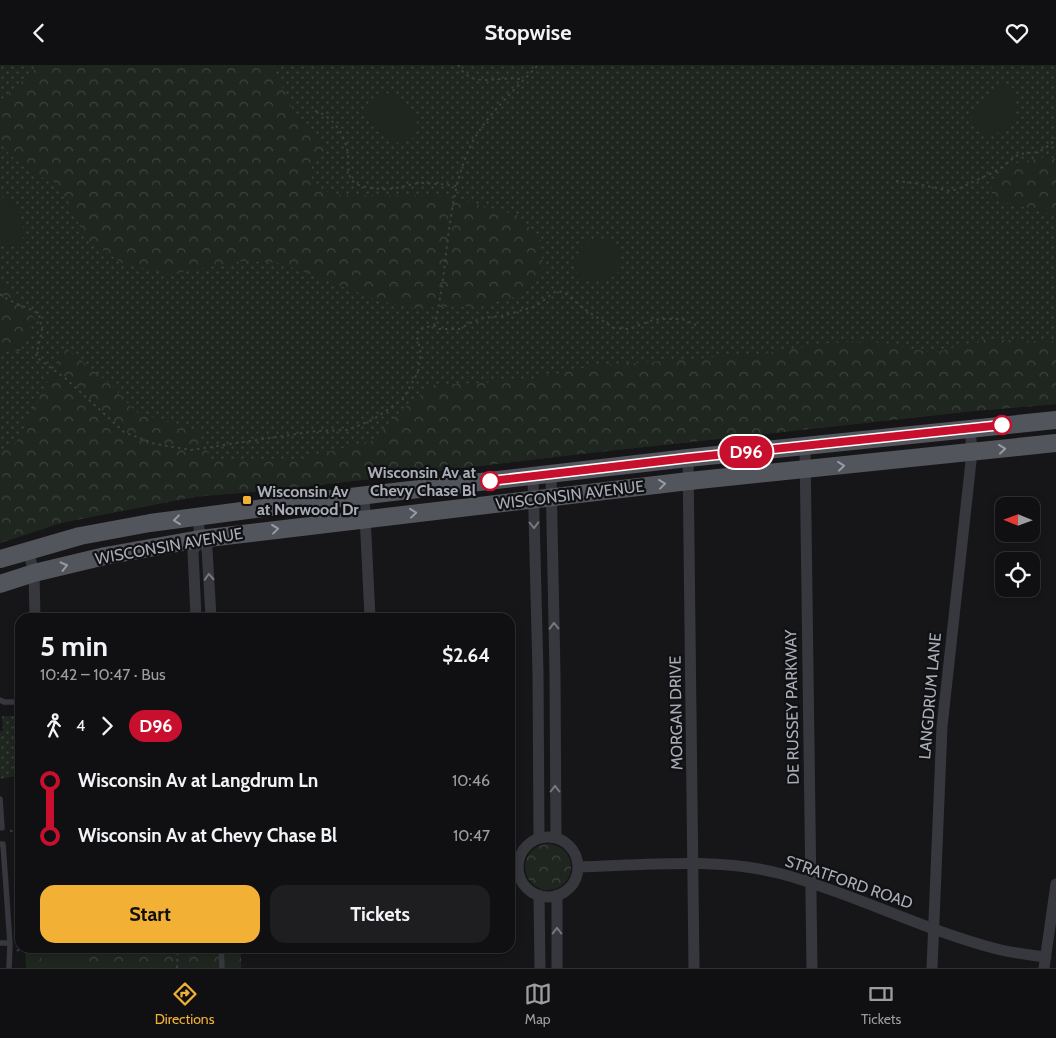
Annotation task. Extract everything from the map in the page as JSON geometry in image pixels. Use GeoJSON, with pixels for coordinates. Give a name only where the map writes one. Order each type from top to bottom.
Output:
{"type":"FeatureCollection","features":[{"type":"Feature","properties":{"kind":"main road","name":"WISCONSIN AVENUE"},"geometry":{"type":"LineString","coordinates":[[0,559],[80,537],[150,523],[364,495],[688,458],[1056,420]]}},
{"type":"Feature","properties":{"kind":"main road","name":"WISCONSIN AVENUE"},"geometry":{"type":"LineString","coordinates":[[0,584],[34,573],[105,556],[200,539],[689,481],[1056,443]]}},
{"type":"Feature","properties":{"kind":"street","name":"LANGDRUM LANE"},"geometry":{"type":"LineString","coordinates":[[932,968],[942,727],[972,451],[970,429]]}},
{"type":"Feature","properties":{"kind":"street","name":"DE RUSSEY PARKWAY"},"geometry":{"type":"LineString","coordinates":[[805,446],[812,968]]}},
{"type":"Feature","properties":{"kind":"street","name":"MORGAN DRIVE"},"geometry":{"type":"LineString","coordinates":[[688,458],[694,968]]}},
{"type":"Feature","properties":{"kind":"street"},"geometry":{"type":"LineString","coordinates":[[551,474],[556,837]]}},
{"type":"Feature","properties":{"kind":"street"},"geometry":{"type":"LineString","coordinates":[[533,476],[538,673],[539,838]]}},
{"type":"Feature","properties":{"kind":"street"},"geometry":{"type":"LineString","coordinates":[[364,495],[370,613]]}},
{"type":"Feature","properties":{"kind":"street"},"geometry":{"type":"LineString","coordinates":[[198,517],[200,539],[207,549],[211,613]]}},
{"type":"Feature","properties":{"kind":"street"},"geometry":{"type":"LineString","coordinates":[[196,613],[193,551],[200,539]]}},
{"type":"Feature","properties":{"kind":"street"},"geometry":{"type":"LineString","coordinates":[[28,550],[34,573],[35,613]]}},
{"type":"Feature","properties":{"kind":"street"},"geometry":{"type":"LineString","coordinates":[[538,673],[555,673]]}},
{"type":"Feature","properties":{"kind":"street"},"geometry":{"type":"LineString","coordinates":[[515,862],[526,846],[539,838],[556,837],[569,845],[577,859],[578,867],[576,877],[571,886],[563,893],[546,897],[529,890],[523,884],[515,866]]}},
{"type":"Feature","properties":{"kind":"street","name":"STRATFORD ROAD"},"geometry":{"type":"LineString","coordinates":[[578,867],[727,865],[781,874],[934,929],[1045,963]]}},
{"type":"Feature","properties":{"kind":"street"},"geometry":{"type":"LineString","coordinates":[[1045,963],[1056,883]]}},
{"type":"Feature","properties":{"kind":"street"},"geometry":{"type":"LineString","coordinates":[[539,895],[540,968]]}},
{"type":"Feature","properties":{"kind":"street"},"geometry":{"type":"LineString","coordinates":[[557,895],[558,968]]}},
{"type":"Feature","properties":{"kind":"lane"},"geometry":{"type":"LineString","coordinates":[[0,700],[15,702]]}},
{"type":"Feature","properties":{"kind":"lane"},"geometry":{"type":"LineString","coordinates":[[0,799],[2,828]]}},
{"type":"Feature","properties":{"kind":"lane"},"geometry":{"type":"LineString","coordinates":[[0,845],[3,845],[10,943],[9,968]]}},
{"type":"Feature","properties":{"kind":"lane"},"geometry":{"type":"LineString","coordinates":[[0,943],[10,943]]}},
{"type":"Feature","properties":{"kind":"lane"},"geometry":{"type":"LineString","coordinates":[[221,953],[222,968]]}},
{"type":"Feature","properties":{"kind":"path"},"geometry":{"type":"LineString","coordinates":[[458,65],[466,76],[483,80],[517,78],[524,80]]}},
{"type":"Feature","properties":{"kind":"path"},"geometry":{"type":"LineString","coordinates":[[434,325],[440,303],[461,171],[477,136],[490,115],[538,65]]}},
{"type":"Feature","properties":{"kind":"path"},"geometry":{"type":"LineString","coordinates":[[315,111],[322,113],[332,120],[346,144],[352,182],[361,186],[382,189],[395,189],[416,183],[458,186]]}},
{"type":"Feature","properties":{"kind":"path"},"geometry":{"type":"LineString","coordinates":[[896,181],[950,191],[958,189],[998,170],[1019,154],[1039,152],[1051,144],[1056,137]]}},
{"type":"Feature","properties":{"kind":"path"},"geometry":{"type":"LineString","coordinates":[[434,325],[437,329],[460,329],[483,318],[502,316],[536,306],[556,291],[564,291],[584,309],[614,328],[629,329],[653,320],[665,319],[682,319],[696,325]]}},
{"type":"Feature","properties":{"kind":"path"},"geometry":{"type":"LineString","coordinates":[[0,294],[6,299],[26,306],[39,314],[42,330],[36,357],[65,378],[124,432],[155,444],[191,450],[316,431],[348,430],[374,419],[402,399],[418,372],[421,354],[417,336],[418,330],[434,325]]}},
{"type":"Feature","properties":{"kind":"path"},"geometry":{"type":"LineString","coordinates":[[178,953],[178,968]]}},
{"type":"Feature","properties":{"kind":"green space"},"geometry":{"type":"Polygon","coordinates":[[[0,65],[1056,65],[1056,404],[974,411],[580,454],[294,488],[195,497],[64,522],[0,543],[0,65]]]}},
{"type":"Feature","properties":{"kind":"green space"},"geometry":{"type":"Polygon","coordinates":[[[35,65],[273,65],[297,120],[327,151],[312,164],[312,184],[334,195],[445,196],[517,215],[540,239],[544,272],[522,295],[480,306],[410,308],[377,300],[281,263],[244,261],[170,274],[122,263],[86,239],[68,201],[53,181],[32,174],[8,153],[0,138],[2,99],[33,73],[35,65]]]}},
{"type":"Feature","properties":{"kind":"green space"},"geometry":{"type":"Polygon","coordinates":[[[1005,84],[1014,89],[1016,98],[1011,124],[1006,129],[993,134],[980,132],[972,122],[972,114],[995,90],[1005,84]]]}},
{"type":"Feature","properties":{"kind":"green space"},"geometry":{"type":"Polygon","coordinates":[[[392,93],[408,107],[418,126],[415,136],[405,142],[400,143],[388,139],[377,131],[367,117],[369,101],[380,94],[392,93]]]}},
{"type":"Feature","properties":{"kind":"green space"},"geometry":{"type":"Polygon","coordinates":[[[1049,156],[1056,160],[1056,217],[1042,211],[992,200],[992,181],[1012,164],[1049,156]]]}},
{"type":"Feature","properties":{"kind":"green space"},"geometry":{"type":"Polygon","coordinates":[[[0,197],[11,201],[18,211],[22,224],[24,236],[17,245],[10,247],[0,243],[0,197]]]}},
{"type":"Feature","properties":{"kind":"green space"},"geometry":{"type":"Polygon","coordinates":[[[598,238],[608,241],[616,248],[621,258],[621,268],[614,276],[602,281],[584,280],[577,273],[576,258],[584,245],[598,238]]]}},
{"type":"Feature","properties":{"kind":"green space"},"geometry":{"type":"Polygon","coordinates":[[[0,282],[13,292],[35,319],[20,351],[0,352],[0,282]]]}},
{"type":"Feature","properties":{"kind":"green space"},"geometry":{"type":"Polygon","coordinates":[[[985,339],[1056,342],[1056,404],[974,411],[580,454],[294,488],[191,497],[61,523],[0,543],[0,450],[16,443],[66,348],[110,384],[136,412],[199,432],[211,459],[297,460],[374,440],[394,417],[432,385],[522,381],[592,366],[760,354],[829,343],[875,341],[933,353],[985,339]]]}},
{"type":"Feature","properties":{"kind":"green space"},"geometry":{"type":"Polygon","coordinates":[[[2,716],[15,716],[15,776],[0,779],[0,731],[3,731],[2,716]]]}},
{"type":"Feature","properties":{"kind":"green space"},"geometry":{"type":"Polygon","coordinates":[[[548,844],[561,848],[567,854],[571,867],[567,880],[561,886],[548,890],[535,886],[529,880],[525,867],[529,854],[535,848],[548,844]]]}},
{"type":"Feature","properties":{"kind":"green space"},"geometry":{"type":"Polygon","coordinates":[[[25,953],[241,953],[241,968],[26,968],[25,953]]]}},
{"type":"Feature","properties":{"kind":"green space"},"geometry":{"type":"Polygon","coordinates":[[[41,953],[81,953],[81,968],[42,968],[41,953]]]}},
{"type":"Feature","properties":{"kind":"bus line","name":"D96"},"geometry":{"type":"LineString","coordinates":[[490,481],[1002,425]]}},
{"type":"Feature","properties":{"kind":"place","name":"Wisconsin Av at Chevy Chase Bl"},"geometry":{"type":"Point","coordinates":[490,481]}},
{"type":"Feature","properties":{"kind":"place","name":"Wisconsin Av at Norwood Dr"},"geometry":{"type":"Point","coordinates":[247,500]}}]}
